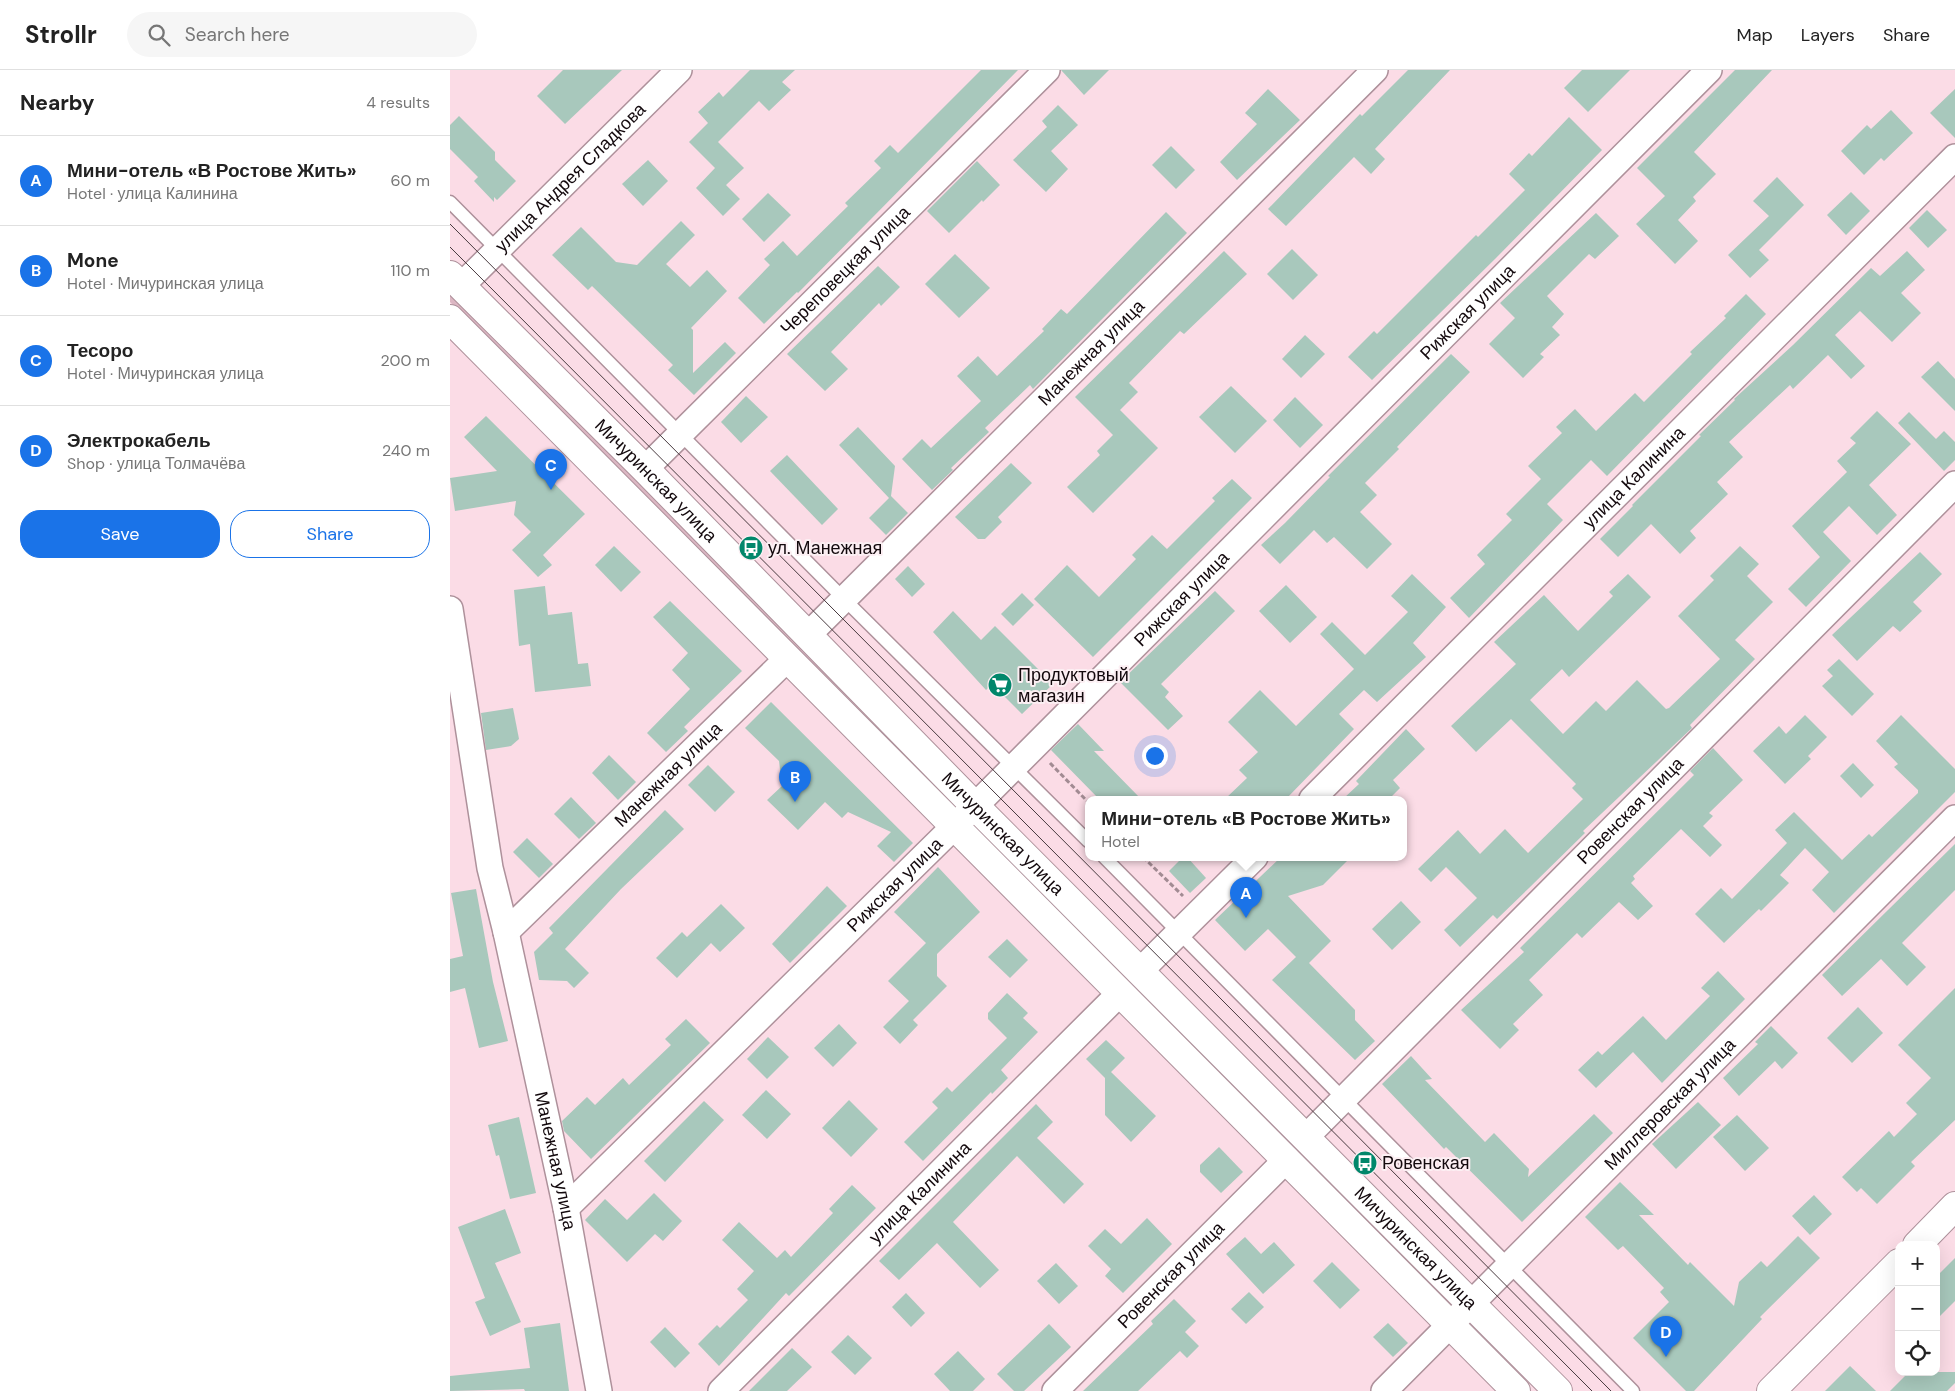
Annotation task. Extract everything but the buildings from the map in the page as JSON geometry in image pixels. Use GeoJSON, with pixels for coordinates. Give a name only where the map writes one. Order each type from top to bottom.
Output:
{"type":"FeatureCollection","features":[{"type":"Feature","properties":{"kind":"main road","name":"Мичуринская улица"},"geometry":{"type":"LineString","coordinates":[[456,280],[975,806],[1558,1391]]}},
{"type":"Feature","properties":{"kind":"main road","name":"Мичуринская улица"},"geometry":{"type":"LineString","coordinates":[[450,319],[1516,1391]]}},
{"type":"Feature","properties":{"kind":"main road"},"geometry":{"type":"LineString","coordinates":[[1921,1241],[1955,1206]]}},
{"type":"Feature","properties":{"kind":"main road"},"geometry":{"type":"LineString","coordinates":[[1771,1391],[1895,1267]]}},
{"type":"Feature","properties":{"kind":"street","name":"улица Андрея Сладкова"},"geometry":{"type":"LineString","coordinates":[[456,280],[498,250],[680,70]]}},
{"type":"Feature","properties":{"kind":"street","name":"Череповецкая улица"},"geometry":{"type":"LineString","coordinates":[[644,469],[1047,70]]}},
{"type":"Feature","properties":{"kind":"street","name":"Манежная улица"},"geometry":{"type":"LineString","coordinates":[[808,635],[1375,70]]}},
{"type":"Feature","properties":{"kind":"street","name":"Рижская улица"},"geometry":{"type":"LineString","coordinates":[[566,1208],[975,806],[1709,70]]}},
{"type":"Feature","properties":{"kind":"street","name":"улица Калинина"},"geometry":{"type":"LineString","coordinates":[[1315,796],[1955,157]]}},
{"type":"Feature","properties":{"kind":"street","name":"Ровенская улица"},"geometry":{"type":"LineString","coordinates":[[1306,1137],[1955,484]]}},
{"type":"Feature","properties":{"kind":"street","name":"Манежная улица"},"geometry":{"type":"LineString","coordinates":[[450,609],[490,868],[506,932],[566,1208],[599,1391]]}},
{"type":"Feature","properties":{"kind":"street","name":"Манежная улица"},"geometry":{"type":"LineString","coordinates":[[506,932],[788,658]]}},
{"type":"Feature","properties":{"kind":"street","name":"Миллеровская улица"},"geometry":{"type":"LineString","coordinates":[[1384,1391],[1955,818]]}},
{"type":"Feature","properties":{"kind":"street"},"geometry":{"type":"LineString","coordinates":[[1140,970],[1251,861]]}},
{"type":"Feature","properties":{"kind":"street","name":"улица Калинина"},"geometry":{"type":"LineString","coordinates":[[721,1391],[1120,993]]}},
{"type":"Feature","properties":{"kind":"street","name":"Ровенская улица"},"geometry":{"type":"LineString","coordinates":[[1055,1391],[1287,1159]]}},
{"type":"Feature","properties":{"kind":"lane"},"geometry":{"type":"LineString","coordinates":[[450,202],[844,599],[1085,838]]}},
{"type":"Feature","properties":{"kind":"lane"},"geometry":{"type":"LineString","coordinates":[[1108,861],[1633,1391]]}},
{"type":"Feature","properties":{"kind":"path"},"geometry":{"type":"LineString","coordinates":[[1034,747],[1085,799]]}},
{"type":"Feature","properties":{"kind":"path"},"geometry":{"type":"LineString","coordinates":[[1147,861],[1199,913]]}},
{"type":"Feature","properties":{"kind":"shaded area"},"geometry":{"type":"Polygon","coordinates":[[[450,293],[954,801],[950,805],[450,302],[450,293]]]}},
{"type":"Feature","properties":{"kind":"shaded area"},"geometry":{"type":"Polygon","coordinates":[[[986,832],[1452,1301],[1448,1305],[983,836],[986,832]]]}},
{"type":"Feature","properties":{"kind":"tram line"},"geometry":{"type":"LineString","coordinates":[[450,224],[1611,1391]]}},
{"type":"Feature","properties":{"kind":"tram line"},"geometry":{"type":"LineString","coordinates":[[450,247],[1592,1391]]}},
{"type":"Feature","properties":{"kind":"place","name":"Тесоро"},"geometry":{"type":"Point","coordinates":[551,490]}},
{"type":"Feature","properties":{"kind":"place","name":"ул. Манежная"},"geometry":{"type":"Point","coordinates":[751,548]}},
{"type":"Feature","properties":{"kind":"place","name":"Продуктовый магазин"},"geometry":{"type":"Point","coordinates":[1000,685]}},
{"type":"Feature","properties":{"kind":"place","name":"Mone"},"geometry":{"type":"Point","coordinates":[795,802]}},
{"type":"Feature","properties":{"kind":"place","name":"Мини-отель «В Ростове Жить»"},"geometry":{"type":"Point","coordinates":[1246,918]}},
{"type":"Feature","properties":{"kind":"place","name":"Ровенская"},"geometry":{"type":"Point","coordinates":[1365,1163]}},
{"type":"Feature","properties":{"kind":"place","name":"Электрокабель"},"geometry":{"type":"Point","coordinates":[1666,1357]}}]}
